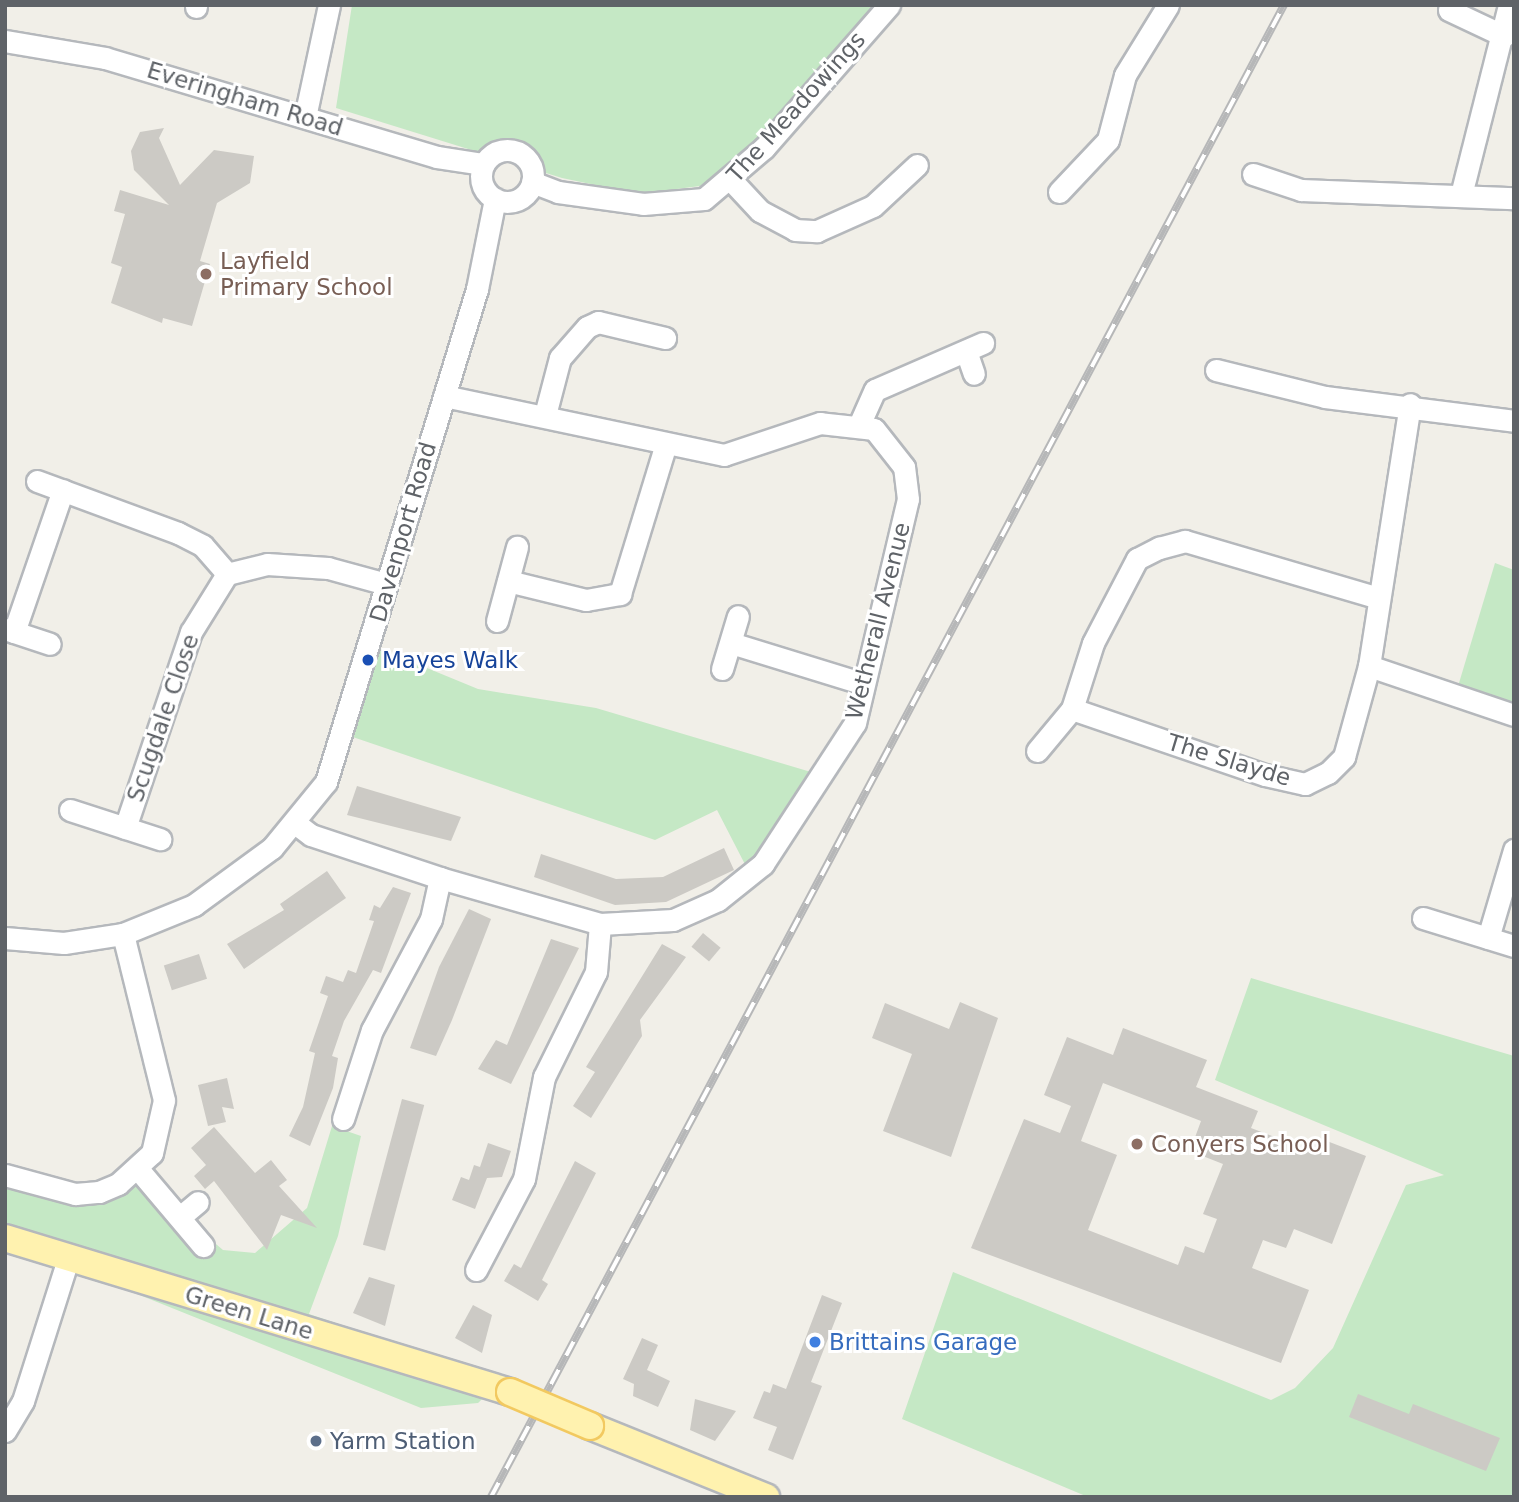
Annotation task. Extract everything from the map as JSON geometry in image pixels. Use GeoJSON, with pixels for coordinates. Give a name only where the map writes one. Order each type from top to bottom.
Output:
{"type":"FeatureCollection","features":[{"type":"Feature","properties":{"kind":"main road","name":"Green Lane"},"geometry":{"type":"LineString","coordinates":[[5,1238],[502,1389],[766,1497]]}},
{"type":"Feature","properties":{"kind":"street"},"geometry":{"type":"LineString","coordinates":[[305,117],[329,5]]}},
{"type":"Feature","properties":{"kind":"street","name":"The Meadowings"},"geometry":{"type":"LineString","coordinates":[[532,182],[558,192],[643,204],[704,199],[732,181],[888,5]]}},
{"type":"Feature","properties":{"kind":"street"},"geometry":{"type":"LineString","coordinates":[[1059,192],[1108,140],[1125,75],[1168,5]]}},
{"type":"Feature","properties":{"kind":"street"},"geometry":{"type":"LineString","coordinates":[[1462,191],[1482,98],[1504,36],[1509,5]]}},
{"type":"Feature","properties":{"kind":"street"},"geometry":{"type":"LineString","coordinates":[[1447,7],[1504,36]]}},
{"type":"Feature","properties":{"kind":"street","name":"Everingham Road"},"geometry":{"type":"LineString","coordinates":[[5,41],[96,55],[437,157],[483,163]]}},
{"type":"Feature","properties":{"kind":"street"},"geometry":{"type":"LineString","coordinates":[[498,150],[512,150],[529,161],[532,182],[519,200],[495,199],[481,184],[483,163],[498,150]]}},
{"type":"Feature","properties":{"kind":"street"},"geometry":{"type":"LineString","coordinates":[[732,181],[760,211],[795,230],[817,231],[859,212],[917,165]]}},
{"type":"Feature","properties":{"kind":"street"},"geometry":{"type":"LineString","coordinates":[[1253,174],[1280,173],[1314,191],[1462,191],[1514,198]]}},
{"type":"Feature","properties":{"kind":"street","name":"Davenport Road"},"geometry":{"type":"LineString","coordinates":[[5,938],[64,943],[122,934],[224,886],[295,823],[335,758],[477,289],[495,199]]}},
{"type":"Feature","properties":{"kind":"street"},"geometry":{"type":"LineString","coordinates":[[837,201],[859,212]]}},
{"type":"Feature","properties":{"kind":"street"},"geometry":{"type":"LineString","coordinates":[[545,415],[560,358],[587,327],[598,322],[665,338]]}},
{"type":"Feature","properties":{"kind":"street"},"geometry":{"type":"LineString","coordinates":[[444,396],[545,415],[724,455],[809,425],[860,423],[875,390],[974,347],[974,374]]}},
{"type":"Feature","properties":{"kind":"street"},"geometry":{"type":"LineString","coordinates":[[1216,370],[1325,397],[1410,404],[1514,421]]}},
{"type":"Feature","properties":{"kind":"street","name":"The Slayde"},"geometry":{"type":"LineString","coordinates":[[1072,709],[1305,784],[1344,757],[1369,666],[1410,404]]}},
{"type":"Feature","properties":{"kind":"street","name":"Wetherall Avenue"},"geometry":{"type":"LineString","coordinates":[[295,823],[311,835],[440,878],[600,924],[673,920],[718,900],[757,870],[855,723],[861,683],[897,564],[908,499],[904,467],[892,447],[860,423]]}},
{"type":"Feature","properties":{"kind":"street"},"geometry":{"type":"LineString","coordinates":[[508,581],[586,600],[620,594],[666,443]]}},
{"type":"Feature","properties":{"kind":"street"},"geometry":{"type":"LineString","coordinates":[[37,481],[178,533],[219,560],[227,574],[267,564],[328,568],[386,584]]}},
{"type":"Feature","properties":{"kind":"street"},"geometry":{"type":"LineString","coordinates":[[50,644],[10,630],[63,490]]}},
{"type":"Feature","properties":{"kind":"street"},"geometry":{"type":"LineString","coordinates":[[1037,751],[1072,709],[1093,643],[1137,559],[1159,548],[1185,541],[1380,598]]}},
{"type":"Feature","properties":{"kind":"street"},"geometry":{"type":"LineString","coordinates":[[497,621],[517,547]]}},
{"type":"Feature","properties":{"kind":"street","name":"Scugdale Close"},"geometry":{"type":"LineString","coordinates":[[125,828],[191,632],[227,574]]}},
{"type":"Feature","properties":{"kind":"street"},"geometry":{"type":"LineString","coordinates":[[722,669],[738,616]]}},
{"type":"Feature","properties":{"kind":"street"},"geometry":{"type":"LineString","coordinates":[[731,643],[861,683]]}},
{"type":"Feature","properties":{"kind":"street"},"geometry":{"type":"LineString","coordinates":[[1369,666],[1514,715]]}},
{"type":"Feature","properties":{"kind":"street","name":"Scugdale Close"},"geometry":{"type":"LineString","coordinates":[[70,810],[160,839]]}},
{"type":"Feature","properties":{"kind":"street"},"geometry":{"type":"LineString","coordinates":[[1488,937],[1514,850]]}},
{"type":"Feature","properties":{"kind":"street"},"geometry":{"type":"LineString","coordinates":[[343,1119],[372,1030],[430,919],[440,878]]}},
{"type":"Feature","properties":{"kind":"street"},"geometry":{"type":"LineString","coordinates":[[1423,918],[1514,946]]}},
{"type":"Feature","properties":{"kind":"street"},"geometry":{"type":"LineString","coordinates":[[476,1270],[489,1224],[524,1179],[544,1077],[596,972],[600,924]]}},
{"type":"Feature","properties":{"kind":"street"},"geometry":{"type":"LineString","coordinates":[[5,1175],[75,1194],[118,1184],[138,1169],[161,1128],[163,1100],[122,934]]}},
{"type":"Feature","properties":{"kind":"street"},"geometry":{"type":"LineString","coordinates":[[138,1169],[203,1246]]}},
{"type":"Feature","properties":{"kind":"street"},"geometry":{"type":"LineString","coordinates":[[180,1217],[198,1202]]}},
{"type":"Feature","properties":{"kind":"street"},"geometry":{"type":"LineString","coordinates":[[5,1431],[23,1401],[68,1259]]}},
{"type":"Feature","properties":{"kind":"green space"},"geometry":{"type":"Polygon","coordinates":[[[352,5],[893,5],[739,162],[700,186],[638,194],[562,178],[336,108],[352,5]]]}},
{"type":"Feature","properties":{"kind":"green space"},"geometry":{"type":"Polygon","coordinates":[[[1495,563],[1514,570],[1514,715],[1456,693],[1495,563]]]}},
{"type":"Feature","properties":{"kind":"green space"},"geometry":{"type":"Polygon","coordinates":[[[371,645],[478,689],[596,708],[821,775],[751,876],[717,810],[655,840],[344,734],[371,645]]]}},
{"type":"Feature","properties":{"kind":"green space"},"geometry":{"type":"Polygon","coordinates":[[[1251,978],[1514,1056],[1514,1497],[1088,1497],[902,1419],[953,1272],[1271,1400],[1295,1388],[1333,1348],[1406,1185],[1444,1175],[1215,1080],[1251,978]]]}},
{"type":"Feature","properties":{"kind":"green space"},"geometry":{"type":"Polygon","coordinates":[[[332,1126],[361,1136],[338,1236],[309,1314],[503,1379],[478,1403],[421,1408],[5,1241],[5,1168],[64,1186],[138,1178],[223,1250],[255,1253],[307,1208],[332,1126]]]}},
{"type":"Feature","properties":{"kind":"building"},"geometry":{"type":"Polygon","coordinates":[[[164,128],[159,138],[180,185],[214,150],[254,156],[250,183],[217,203],[200,261],[210,264],[192,326],[163,318],[162,323],[111,303],[122,267],[111,263],[125,214],[114,211],[120,190],[169,205],[134,170],[131,151],[140,132],[164,128]]]}},
{"type":"Feature","properties":{"kind":"building"},"geometry":{"type":"Polygon","coordinates":[[[357,786],[461,817],[451,841],[347,815],[357,786]]]}},
{"type":"Feature","properties":{"kind":"building"},"geometry":{"type":"Polygon","coordinates":[[[724,848],[734,870],[666,902],[615,905],[534,877],[541,854],[616,879],[663,877],[724,848]]]}},
{"type":"Feature","properties":{"kind":"building"},"geometry":{"type":"Polygon","coordinates":[[[327,871],[346,898],[244,969],[227,944],[284,910],[280,904],[327,871]]]}},
{"type":"Feature","properties":{"kind":"building"},"geometry":{"type":"Polygon","coordinates":[[[393,887],[411,893],[381,973],[373,970],[344,1021],[332,1056],[338,1058],[333,1088],[310,1146],[289,1136],[303,1107],[315,1053],[309,1051],[328,996],[320,993],[326,976],[343,982],[348,970],[356,973],[374,921],[369,920],[374,905],[380,908],[393,887]]]}},
{"type":"Feature","properties":{"kind":"building"},"geometry":{"type":"Polygon","coordinates":[[[469,909],[491,919],[452,1020],[436,1056],[410,1048],[439,967],[469,909]]]}},
{"type":"Feature","properties":{"kind":"building"},"geometry":{"type":"Polygon","coordinates":[[[703,933],[721,948],[709,962],[691,947],[703,933]]]}},
{"type":"Feature","properties":{"kind":"building"},"geometry":{"type":"Polygon","coordinates":[[[551,939],[579,948],[511,1084],[478,1069],[496,1040],[507,1045],[551,939]]]}},
{"type":"Feature","properties":{"kind":"building"},"geometry":{"type":"Polygon","coordinates":[[[662,944],[686,957],[640,1020],[642,1036],[591,1118],[573,1106],[595,1072],[586,1067],[662,944]]]}},
{"type":"Feature","properties":{"kind":"building"},"geometry":{"type":"Polygon","coordinates":[[[199,954],[207,979],[172,990],[164,965],[199,954]]]}},
{"type":"Feature","properties":{"kind":"building"},"geometry":{"type":"Polygon","coordinates":[[[960,1002],[998,1018],[951,1157],[883,1131],[912,1054],[872,1038],[885,1003],[949,1029],[960,1002]]]}},
{"type":"Feature","properties":{"kind":"building"},"geometry":{"type":"Polygon","coordinates":[[[1123,1028],[1207,1060],[1196,1087],[1258,1111],[1251,1128],[1314,1152],[1319,1138],[1366,1156],[1332,1244],[1294,1229],[1286,1248],[1263,1240],[1252,1268],[1309,1290],[1281,1363],[971,1248],[1024,1119],[1060,1133],[1071,1106],[1044,1095],[1067,1037],[1113,1055],[1123,1028]],[[1103,1083],[1081,1141],[1117,1155],[1088,1230],[1178,1265],[1185,1246],[1204,1253],[1217,1219],[1203,1214],[1223,1164],[1190,1151],[1201,1121],[1103,1083]]]}},
{"type":"Feature","properties":{"kind":"building"},"geometry":{"type":"Polygon","coordinates":[[[227,1078],[234,1109],[222,1107],[226,1122],[208,1126],[198,1085],[227,1078]]]}},
{"type":"Feature","properties":{"kind":"building"},"geometry":{"type":"Polygon","coordinates":[[[402,1099],[424,1105],[385,1251],[363,1245],[402,1099]]]}},
{"type":"Feature","properties":{"kind":"building"},"geometry":{"type":"Polygon","coordinates":[[[214,1127],[255,1173],[271,1160],[287,1180],[279,1186],[317,1228],[281,1215],[267,1250],[214,1181],[205,1189],[194,1176],[206,1165],[191,1148],[214,1127]]]}},
{"type":"Feature","properties":{"kind":"building"},"geometry":{"type":"Polygon","coordinates":[[[488,1143],[511,1151],[502,1177],[487,1178],[475,1209],[452,1200],[461,1177],[469,1180],[474,1165],[480,1167],[488,1143]]]}},
{"type":"Feature","properties":{"kind":"building"},"geometry":{"type":"Polygon","coordinates":[[[575,1161],[596,1173],[542,1280],[548,1284],[538,1301],[504,1281],[514,1264],[521,1268],[575,1161]]]}},
{"type":"Feature","properties":{"kind":"building"},"geometry":{"type":"Polygon","coordinates":[[[369,1277],[395,1285],[385,1326],[353,1313],[369,1277]]]}},
{"type":"Feature","properties":{"kind":"building","name":"Brittains Garage"},"geometry":{"type":"Polygon","coordinates":[[[822,1295],[842,1303],[811,1382],[822,1386],[793,1460],[768,1450],[777,1427],[753,1418],[764,1391],[770,1393],[773,1384],[786,1389],[822,1295]]]}},
{"type":"Feature","properties":{"kind":"building"},"geometry":{"type":"Polygon","coordinates":[[[473,1305],[492,1315],[482,1353],[455,1338],[473,1305]]]}},
{"type":"Feature","properties":{"kind":"building"},"geometry":{"type":"Polygon","coordinates":[[[642,1338],[658,1345],[647,1370],[670,1381],[658,1407],[633,1396],[634,1384],[623,1379],[642,1338]]]}},
{"type":"Feature","properties":{"kind":"building"},"geometry":{"type":"Polygon","coordinates":[[[1358,1394],[1409,1414],[1413,1404],[1500,1438],[1486,1471],[1349,1417],[1358,1394]]]}},
{"type":"Feature","properties":{"kind":"building"},"geometry":{"type":"Polygon","coordinates":[[[695,1399],[736,1411],[715,1441],[690,1430],[695,1399]]]}},
{"type":"Feature","properties":{"kind":"railway"},"geometry":{"type":"LineString","coordinates":[[491,1497],[1284,5]]}},
{"type":"Feature","properties":{"kind":"place","name":"Layfield Primary School"},"geometry":{"type":"Point","coordinates":[206,274]}},
{"type":"Feature","properties":{"kind":"place","name":"Mayes Walk"},"geometry":{"type":"Point","coordinates":[368,660]}},
{"type":"Feature","properties":{"kind":"place","name":"Conyers School"},"geometry":{"type":"Point","coordinates":[1137,1144]}},
{"type":"Feature","properties":{"kind":"place","name":"Brittains Garage"},"geometry":{"type":"Point","coordinates":[815,1342]}},
{"type":"Feature","properties":{"kind":"place","name":"Yarm Station"},"geometry":{"type":"Point","coordinates":[316,1441]}}]}
